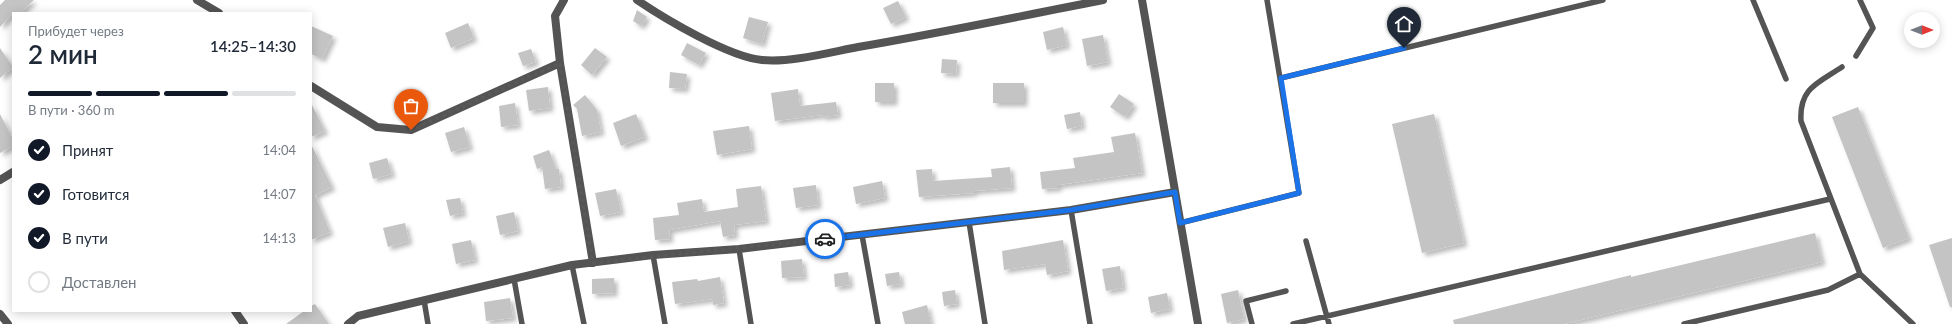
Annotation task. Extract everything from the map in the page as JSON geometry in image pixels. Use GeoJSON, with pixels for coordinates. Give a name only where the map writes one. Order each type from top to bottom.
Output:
{"type":"FeatureCollection","features":[{"type":"Feature","properties":{"kind":"street"},"geometry":{"type":"LineString","coordinates":[[197,0],[208,11]]}},
{"type":"Feature","properties":{"kind":"street"},"geometry":{"type":"LineString","coordinates":[[564,0],[555,16],[560,63],[593,263]]}},
{"type":"Feature","properties":{"kind":"street"},"geometry":{"type":"LineString","coordinates":[[637,0],[660,15],[733,52],[762,60],[791,58],[938,34],[1103,0]]}},
{"type":"Feature","properties":{"kind":"street"},"geometry":{"type":"LineString","coordinates":[[1142,0],[1198,324]]}},
{"type":"Feature","properties":{"kind":"street"},"geometry":{"type":"LineString","coordinates":[[312,87],[377,127],[411,130],[560,63]]}},
{"type":"Feature","properties":{"kind":"street"},"geometry":{"type":"LineString","coordinates":[[0,180],[12,173]]}},
{"type":"Feature","properties":{"kind":"street"},"geometry":{"type":"LineString","coordinates":[[348,324],[358,316],[572,265],[653,256],[739,249],[1071,210],[1175,192]]}},
{"type":"Feature","properties":{"kind":"street"},"geometry":{"type":"LineString","coordinates":[[236,312],[244,324]]}},
{"type":"Feature","properties":{"kind":"street"},"geometry":{"type":"LineString","coordinates":[[0,314],[8,324]]}},
{"type":"Feature","properties":{"kind":"lane"},"geometry":{"type":"LineString","coordinates":[[1180,223],[1299,193],[1267,0]]}},
{"type":"Feature","properties":{"kind":"lane"},"geometry":{"type":"LineString","coordinates":[[1281,78],[1603,0]]}},
{"type":"Feature","properties":{"kind":"lane"},"geometry":{"type":"LineString","coordinates":[[1753,0],[1786,78]]}},
{"type":"Feature","properties":{"kind":"lane"},"geometry":{"type":"LineString","coordinates":[[1856,56],[1873,28],[1860,0]]}},
{"type":"Feature","properties":{"kind":"lane"},"geometry":{"type":"LineString","coordinates":[[1842,67],[1810,88],[1804,97],[1801,111],[1801,121],[1860,274],[1913,324]]}},
{"type":"Feature","properties":{"kind":"lane"},"geometry":{"type":"LineString","coordinates":[[1293,324],[1830,199]]}},
{"type":"Feature","properties":{"kind":"lane"},"geometry":{"type":"LineString","coordinates":[[1071,210],[1090,324]]}},
{"type":"Feature","properties":{"kind":"lane"},"geometry":{"type":"LineString","coordinates":[[969,222],[986,324]]}},
{"type":"Feature","properties":{"kind":"lane"},"geometry":{"type":"LineString","coordinates":[[862,235],[878,324]]}},
{"type":"Feature","properties":{"kind":"lane"},"geometry":{"type":"LineString","coordinates":[[1306,241],[1329,324]]}},
{"type":"Feature","properties":{"kind":"lane"},"geometry":{"type":"LineString","coordinates":[[739,249],[751,324]]}},
{"type":"Feature","properties":{"kind":"lane"},"geometry":{"type":"LineString","coordinates":[[653,256],[665,324]]}},
{"type":"Feature","properties":{"kind":"lane"},"geometry":{"type":"LineString","coordinates":[[572,265],[584,324]]}},
{"type":"Feature","properties":{"kind":"lane"},"geometry":{"type":"LineString","coordinates":[[1684,324],[1828,290],[1860,274]]}},
{"type":"Feature","properties":{"kind":"lane"},"geometry":{"type":"LineString","coordinates":[[514,279],[522,324]]}},
{"type":"Feature","properties":{"kind":"lane"},"geometry":{"type":"LineString","coordinates":[[1252,324],[1246,301],[1286,291]]}},
{"type":"Feature","properties":{"kind":"lane"},"geometry":{"type":"LineString","coordinates":[[424,300],[428,324]]}},
{"type":"Feature","properties":{"kind":"building"},"geometry":{"type":"Polygon","coordinates":[[[5,0],[34,0],[21,12],[12,12],[12,14],[0,27],[0,5],[5,0]]]}},
{"type":"Feature","properties":{"kind":"building"},"geometry":{"type":"Polygon","coordinates":[[[898,1],[906,17],[891,24],[883,8],[898,1]]]}},
{"type":"Feature","properties":{"kind":"building"},"geometry":{"type":"Polygon","coordinates":[[[637,10],[647,17],[641,26],[633,21],[637,10]]]}},
{"type":"Feature","properties":{"kind":"building"},"geometry":{"type":"Polygon","coordinates":[[[749,17],[768,22],[762,44],[743,38],[749,17]]]}},
{"type":"Feature","properties":{"kind":"building"},"geometry":{"type":"Polygon","coordinates":[[[468,23],[474,38],[451,48],[445,33],[468,23]]]}},
{"type":"Feature","properties":{"kind":"building"},"geometry":{"type":"Polygon","coordinates":[[[312,26],[333,36],[322,59],[312,54],[312,26]]]}},
{"type":"Feature","properties":{"kind":"building"},"geometry":{"type":"Polygon","coordinates":[[[1063,27],[1067,45],[1047,50],[1043,32],[1063,27]]]}},
{"type":"Feature","properties":{"kind":"building"},"geometry":{"type":"Polygon","coordinates":[[[1103,35],[1108,62],[1087,66],[1082,39],[1103,35]]]}},
{"type":"Feature","properties":{"kind":"building"},"geometry":{"type":"Polygon","coordinates":[[[687,43],[706,53],[699,65],[681,55],[687,43]]]}},
{"type":"Feature","properties":{"kind":"building"},"geometry":{"type":"Polygon","coordinates":[[[0,48],[12,68],[0,78],[0,48]]]}},
{"type":"Feature","properties":{"kind":"building"},"geometry":{"type":"Polygon","coordinates":[[[595,48],[607,57],[592,75],[581,65],[595,48]]]}},
{"type":"Feature","properties":{"kind":"building"},"geometry":{"type":"Polygon","coordinates":[[[531,49],[536,62],[523,66],[518,53],[531,49]]]}},
{"type":"Feature","properties":{"kind":"building"},"geometry":{"type":"Polygon","coordinates":[[[942,59],[957,60],[956,74],[941,73],[942,59]]]}},
{"type":"Feature","properties":{"kind":"building"},"geometry":{"type":"Polygon","coordinates":[[[670,72],[687,74],[685,89],[669,88],[670,72]]]}},
{"type":"Feature","properties":{"kind":"building"},"geometry":{"type":"Polygon","coordinates":[[[875,83],[894,83],[894,102],[875,102],[875,83]]]}},
{"type":"Feature","properties":{"kind":"building"},"geometry":{"type":"Polygon","coordinates":[[[993,83],[1024,83],[1024,103],[993,103],[993,83]]]}},
{"type":"Feature","properties":{"kind":"building"},"geometry":{"type":"Polygon","coordinates":[[[548,87],[550,108],[529,111],[526,90],[548,87]]]}},
{"type":"Feature","properties":{"kind":"building"},"geometry":{"type":"Polygon","coordinates":[[[798,89],[800,106],[836,102],[838,115],[823,117],[822,115],[775,121],[771,93],[798,89]]]}},
{"type":"Feature","properties":{"kind":"building"},"geometry":{"type":"Polygon","coordinates":[[[1119,94],[1134,104],[1125,117],[1110,107],[1119,94]]]}},
{"type":"Feature","properties":{"kind":"building"},"geometry":{"type":"Polygon","coordinates":[[[585,95],[597,110],[601,132],[582,136],[577,109],[573,105],[585,95]]]}},
{"type":"Feature","properties":{"kind":"building"},"geometry":{"type":"Polygon","coordinates":[[[515,103],[518,125],[501,127],[499,106],[515,103]]]}},
{"type":"Feature","properties":{"kind":"building"},"geometry":{"type":"Polygon","coordinates":[[[312,105],[325,131],[312,137],[312,105]]]}},
{"type":"Feature","properties":{"kind":"building"},"geometry":{"type":"Polygon","coordinates":[[[1858,107],[1909,238],[1883,248],[1832,117],[1858,107]]]}},
{"type":"Feature","properties":{"kind":"building"},"geometry":{"type":"Polygon","coordinates":[[[1080,112],[1082,126],[1067,129],[1064,115],[1080,112]]]}},
{"type":"Feature","properties":{"kind":"building"},"geometry":{"type":"Polygon","coordinates":[[[0,114],[12,137],[12,147],[0,153],[0,114]]]}},
{"type":"Feature","properties":{"kind":"building"},"geometry":{"type":"Polygon","coordinates":[[[636,114],[645,137],[621,146],[613,123],[636,114]]]}},
{"type":"Feature","properties":{"kind":"building"},"geometry":{"type":"Polygon","coordinates":[[[1434,114],[1464,243],[1422,253],[1392,124],[1434,114]]]}},
{"type":"Feature","properties":{"kind":"building"},"geometry":{"type":"Polygon","coordinates":[[[749,126],[752,149],[717,155],[713,131],[749,126]]]}},
{"type":"Feature","properties":{"kind":"building"},"geometry":{"type":"Polygon","coordinates":[[[464,127],[470,147],[451,152],[445,133],[464,127]]]}},
{"type":"Feature","properties":{"kind":"building"},"geometry":{"type":"Polygon","coordinates":[[[1135,133],[1142,173],[1058,185],[1058,188],[1042,189],[1040,172],[1075,168],[1073,158],[1114,152],[1111,137],[1135,133]]]}},
{"type":"Feature","properties":{"kind":"building"},"geometry":{"type":"Polygon","coordinates":[[[312,146],[332,187],[315,195],[330,232],[312,240],[312,146]]]}},
{"type":"Feature","properties":{"kind":"building"},"geometry":{"type":"Polygon","coordinates":[[[549,150],[556,169],[559,169],[561,187],[545,189],[542,167],[537,169],[533,156],[549,150]]]}},
{"type":"Feature","properties":{"kind":"building"},"geometry":{"type":"Polygon","coordinates":[[[387,158],[392,174],[373,179],[369,163],[387,158]]]}},
{"type":"Feature","properties":{"kind":"building"},"geometry":{"type":"Polygon","coordinates":[[[1010,167],[1012,188],[973,191],[974,193],[919,197],[916,170],[932,169],[933,181],[992,177],[991,169],[1010,167]]]}},
{"type":"Feature","properties":{"kind":"building"},"geometry":{"type":"Polygon","coordinates":[[[882,181],[885,198],[856,204],[853,187],[882,181]]]}},
{"type":"Feature","properties":{"kind":"building"},"geometry":{"type":"Polygon","coordinates":[[[816,185],[818,205],[796,208],[793,188],[816,185]]]}},
{"type":"Feature","properties":{"kind":"building"},"geometry":{"type":"Polygon","coordinates":[[[761,186],[766,221],[734,225],[735,235],[723,237],[720,221],[669,230],[670,239],[655,240],[653,218],[679,215],[677,203],[702,199],[704,212],[738,207],[736,189],[761,186]]]}},
{"type":"Feature","properties":{"kind":"building"},"geometry":{"type":"Polygon","coordinates":[[[616,189],[621,212],[600,216],[595,193],[616,189]]]}},
{"type":"Feature","properties":{"kind":"building"},"geometry":{"type":"Polygon","coordinates":[[[460,198],[463,213],[450,216],[446,200],[460,198]]]}},
{"type":"Feature","properties":{"kind":"building"},"geometry":{"type":"Polygon","coordinates":[[[514,212],[518,231],[500,235],[496,216],[514,212]]]}},
{"type":"Feature","properties":{"kind":"building"},"geometry":{"type":"Polygon","coordinates":[[[405,223],[409,241],[388,247],[383,228],[405,223]]]}},
{"type":"Feature","properties":{"kind":"building"},"geometry":{"type":"Polygon","coordinates":[[[1815,233],[1822,262],[1564,324],[1454,324],[1453,320],[1631,275],[1631,277],[1815,233]]]}},
{"type":"Feature","properties":{"kind":"building"},"geometry":{"type":"Polygon","coordinates":[[[1952,238],[1952,307],[1950,307],[1929,245],[1952,238]]]}},
{"type":"Feature","properties":{"kind":"building"},"geometry":{"type":"Polygon","coordinates":[[[471,240],[475,260],[456,264],[452,244],[471,240]]]}},
{"type":"Feature","properties":{"kind":"building"},"geometry":{"type":"Polygon","coordinates":[[[1063,240],[1068,271],[1047,275],[1045,264],[1004,270],[1002,251],[1063,240]]]}},
{"type":"Feature","properties":{"kind":"building"},"geometry":{"type":"Polygon","coordinates":[[[802,259],[804,277],[782,278],[781,261],[802,259]]]}},
{"type":"Feature","properties":{"kind":"building"},"geometry":{"type":"Polygon","coordinates":[[[1120,266],[1123,288],[1106,291],[1102,269],[1120,266]]]}},
{"type":"Feature","properties":{"kind":"building"},"geometry":{"type":"Polygon","coordinates":[[[848,272],[850,285],[835,287],[834,274],[848,272]]]}},
{"type":"Feature","properties":{"kind":"building"},"geometry":{"type":"Polygon","coordinates":[[[899,272],[901,284],[887,286],[885,274],[899,272]]]}},
{"type":"Feature","properties":{"kind":"building"},"geometry":{"type":"Polygon","coordinates":[[[720,277],[724,303],[713,305],[712,299],[675,304],[672,282],[697,279],[698,281],[720,277]]]}},
{"type":"Feature","properties":{"kind":"building"},"geometry":{"type":"Polygon","coordinates":[[[614,278],[614,293],[592,294],[592,279],[614,278]]]}},
{"type":"Feature","properties":{"kind":"building"},"geometry":{"type":"Polygon","coordinates":[[[955,290],[957,304],[944,306],[942,292],[955,290]]]}},
{"type":"Feature","properties":{"kind":"building"},"geometry":{"type":"Polygon","coordinates":[[[1238,290],[1244,319],[1227,323],[1221,294],[1238,290]]]}},
{"type":"Feature","properties":{"kind":"building"},"geometry":{"type":"Polygon","coordinates":[[[1167,293],[1170,309],[1151,313],[1148,297],[1167,293]]]}},
{"type":"Feature","properties":{"kind":"building"},"geometry":{"type":"Polygon","coordinates":[[[510,298],[513,318],[486,321],[484,302],[510,298]]]}},
{"type":"Feature","properties":{"kind":"building"},"geometry":{"type":"Polygon","coordinates":[[[315,304],[329,324],[286,324],[303,312],[312,312],[312,306],[315,304]]]}},
{"type":"Feature","properties":{"kind":"building"},"geometry":{"type":"Polygon","coordinates":[[[927,305],[931,324],[905,324],[902,312],[927,305]]]}},
{"type":"Feature","properties":{"kind":"way so far"},"geometry":{"type":"LineString","coordinates":[[411,130],[560,63],[593,263],[825,239]]}},
{"type":"Feature","properties":{"kind":"route"},"geometry":{"type":"LineString","coordinates":[[825,239],[1071,210],[1175,192],[1180,223],[1299,193],[1281,78],[1404,48]]}}]}
